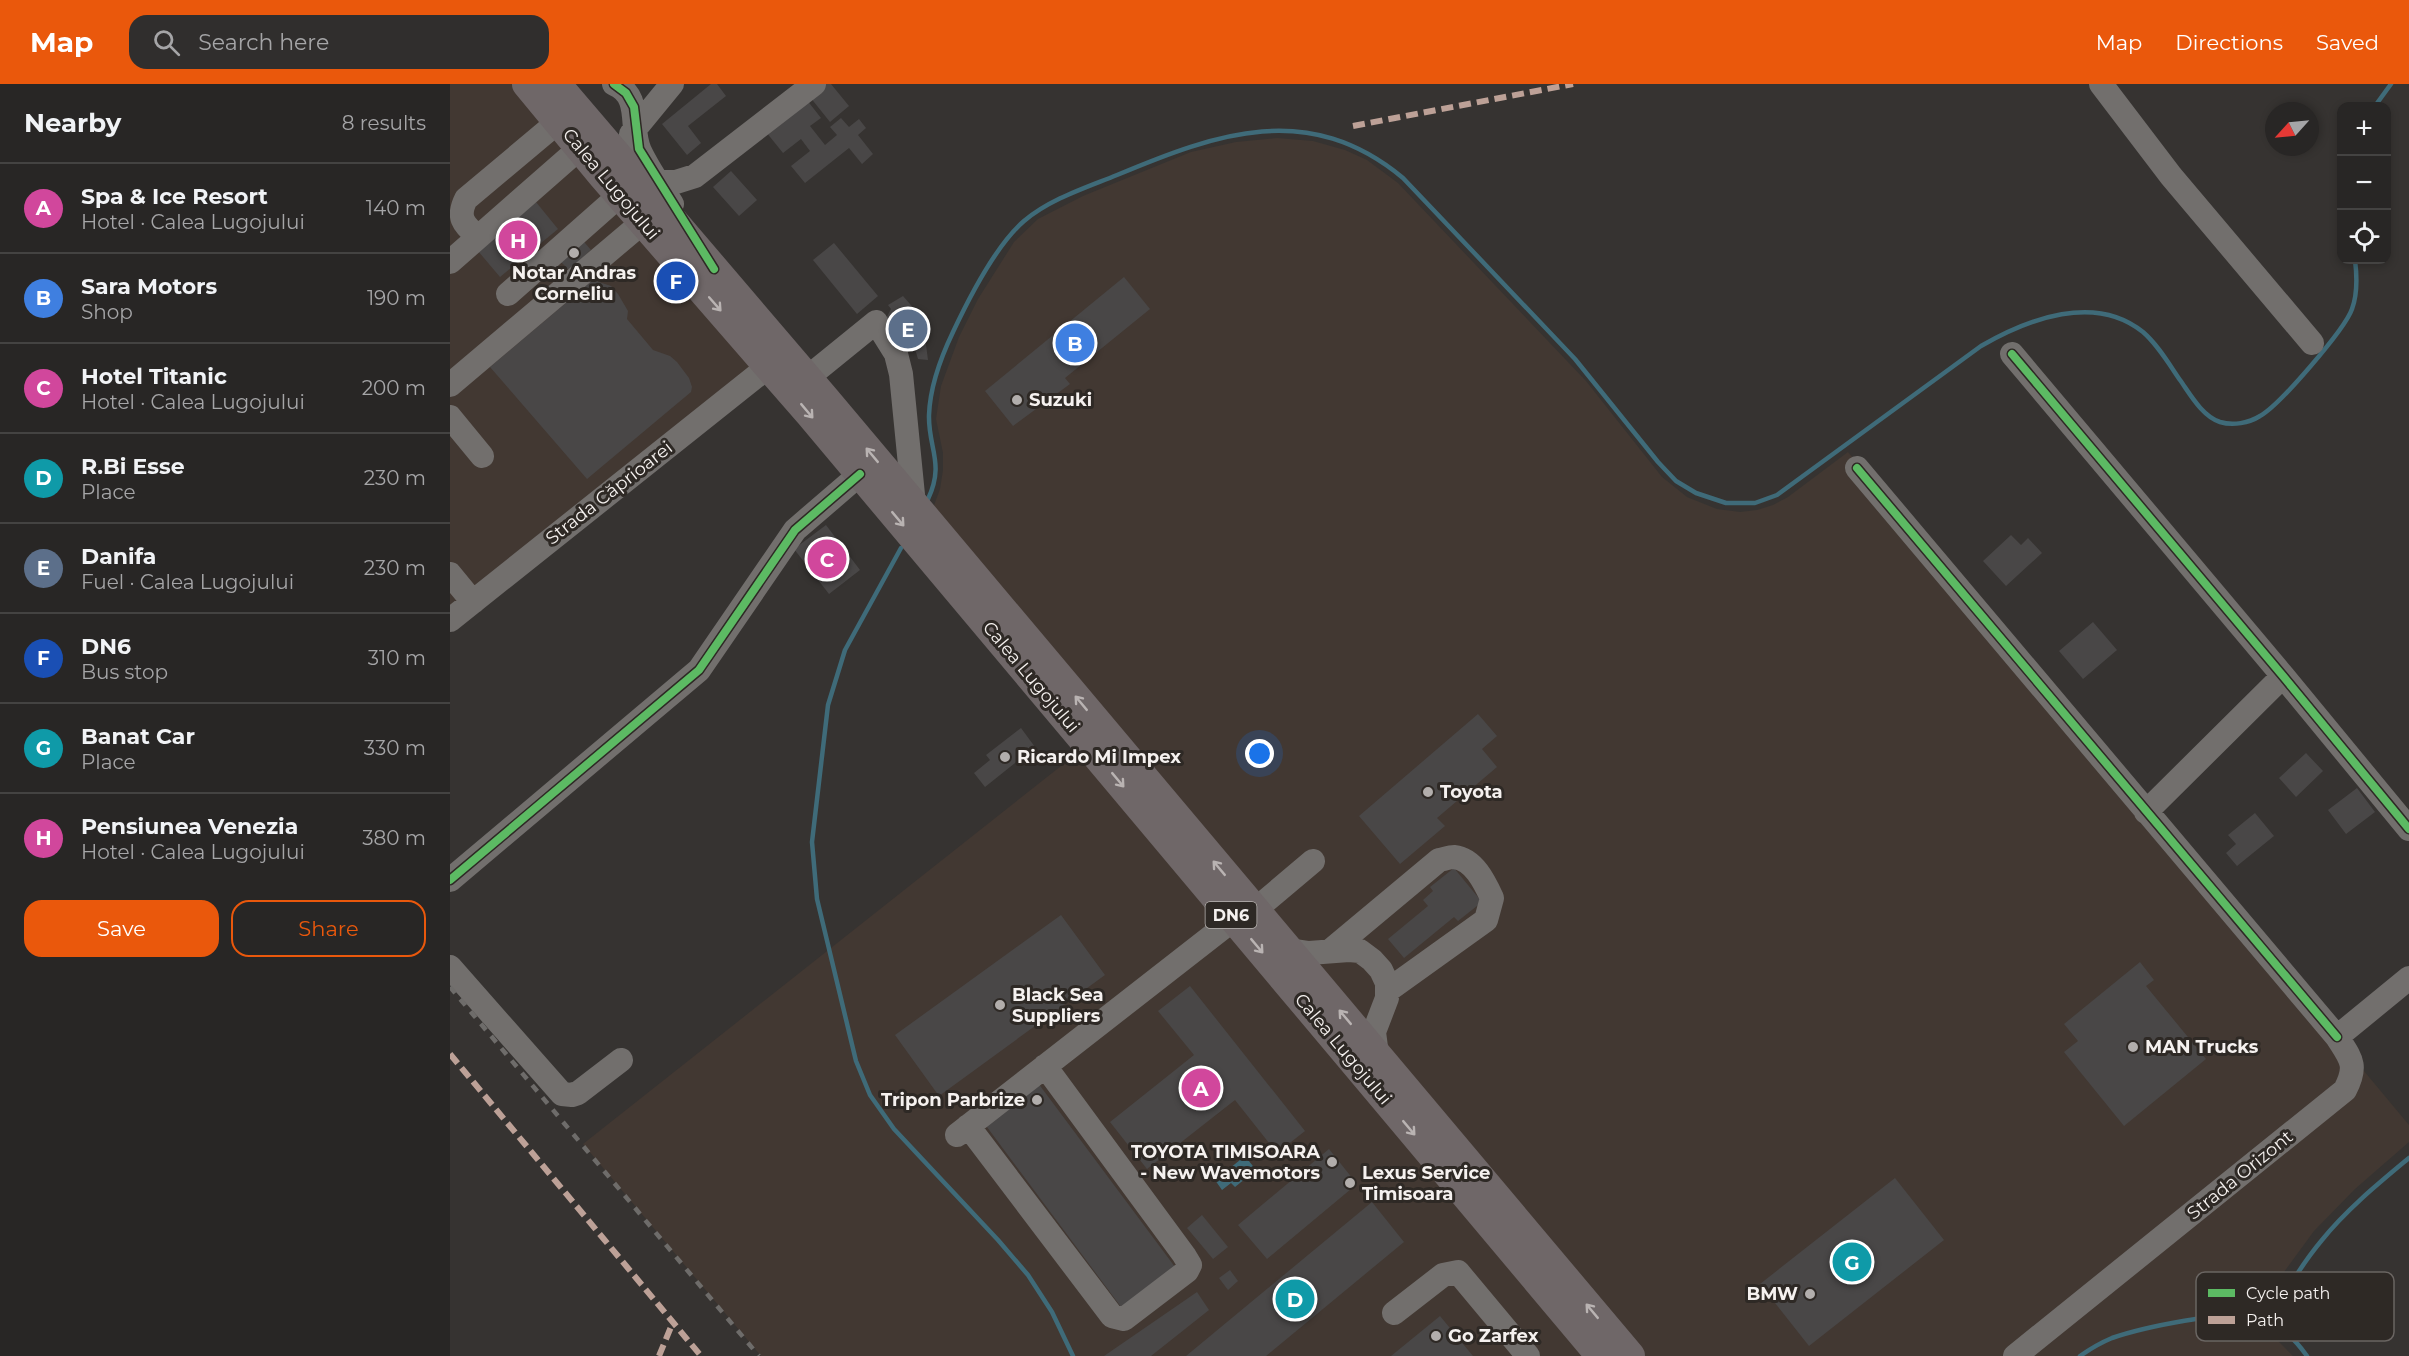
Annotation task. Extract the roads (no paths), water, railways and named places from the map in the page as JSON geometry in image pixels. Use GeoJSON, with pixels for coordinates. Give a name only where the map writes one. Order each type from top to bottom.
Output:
{"type":"FeatureCollection","features":[{"type":"Feature","properties":{"kind":"main road","name":"Calea Lugojului"},"geometry":{"type":"LineString","coordinates":[[527,84],[556,119],[595,146],[714,269],[807,378],[914,505],[1601,1356]]}},
{"type":"Feature","properties":{"kind":"main road","name":"Calea Lugojului"},"geometry":{"type":"LineString","coordinates":[[556,84],[595,146],[620,195],[860,474],[1245,914],[1289,950],[1630,1356]]}},
{"type":"Feature","properties":{"kind":"street"},"geometry":{"type":"LineString","coordinates":[[621,84],[634,107],[639,149],[714,269]]}},
{"type":"Feature","properties":{"kind":"street"},"geometry":{"type":"LineString","coordinates":[[450,262],[477,236],[595,146],[622,141],[635,130],[672,84]]}},
{"type":"Feature","properties":{"kind":"street"},"geometry":{"type":"LineString","coordinates":[[658,182],[676,182],[695,176],[814,84]]}},
{"type":"Feature","properties":{"kind":"street"},"geometry":{"type":"LineString","coordinates":[[2101,84],[2171,176],[2312,343]]}},
{"type":"Feature","properties":{"kind":"street"},"geometry":{"type":"LineString","coordinates":[[477,236],[461,218],[461,209],[466,200],[556,119]]}},
{"type":"Feature","properties":{"kind":"street"},"geometry":{"type":"LineString","coordinates":[[508,294],[620,195]]}},
{"type":"Feature","properties":{"kind":"street"},"geometry":{"type":"LineString","coordinates":[[450,385],[643,222]]}},
{"type":"Feature","properties":{"kind":"street"},"geometry":{"type":"LineString","coordinates":[[807,378],[876,322],[896,354],[901,374],[914,505]]}},
{"type":"Feature","properties":{"kind":"street"},"geometry":{"type":"LineString","coordinates":[[2012,354],[2283,676],[2409,830]]}},
{"type":"Feature","properties":{"kind":"street","name":"Strada Căprioarei"},"geometry":{"type":"LineString","coordinates":[[450,620],[769,366]]}},
{"type":"Feature","properties":{"kind":"street"},"geometry":{"type":"LineString","coordinates":[[450,417],[482,456]]}},
{"type":"Feature","properties":{"kind":"street","name":"Strada Orizont"},"geometry":{"type":"LineString","coordinates":[[1857,468],[2337,1037],[2353,1061],[2352,1076],[2345,1090],[2015,1356]]}},
{"type":"Feature","properties":{"kind":"street"},"geometry":{"type":"LineString","coordinates":[[450,880],[699,670],[795,530],[860,474]]}},
{"type":"Feature","properties":{"kind":"street"},"geometry":{"type":"LineString","coordinates":[[450,574],[472,602]]}},
{"type":"Feature","properties":{"kind":"street"},"geometry":{"type":"LineString","coordinates":[[2146,812],[2283,676]]}},
{"type":"Feature","properties":{"kind":"street"},"geometry":{"type":"LineString","coordinates":[[1330,951],[1439,860],[1454,857],[1469,863],[1483,879],[1492,898],[1486,920],[1387,991]]}},
{"type":"Feature","properties":{"kind":"street"},"geometry":{"type":"LineString","coordinates":[[1045,1066],[1190,1265],[1187,1271],[1124,1319],[1112,1316],[962,1131],[1045,1066],[1313,861]]}},
{"type":"Feature","properties":{"kind":"street"},"geometry":{"type":"LineString","coordinates":[[1289,950],[1309,953],[1360,951],[1372,960],[1384,976],[1387,991],[1387,998],[1374,1032],[1377,1055]]}},
{"type":"Feature","properties":{"kind":"street"},"geometry":{"type":"LineString","coordinates":[[450,967],[562,1094],[578,1093],[621,1060]]}},
{"type":"Feature","properties":{"kind":"street"},"geometry":{"type":"LineString","coordinates":[[2337,1037],[2409,978]]}},
{"type":"Feature","properties":{"kind":"street"},"geometry":{"type":"LineString","coordinates":[[1394,1313],[1443,1275],[1458,1272],[1528,1356]]}},
{"type":"Feature","properties":{"kind":"water"},"geometry":{"type":"Polygon","coordinates":[[[1245,1156],[1256,1170],[1235,1187],[1231,1183],[1222,1190],[1215,1180],[1245,1156]]]}},
{"type":"Feature","properties":{"kind":"waterway"},"geometry":{"type":"LineString","coordinates":[[2378,102],[2391,84]]}},
{"type":"Feature","properties":{"kind":"waterway"},"geometry":{"type":"LineString","coordinates":[[928,499],[933,486],[936,465],[929,415],[931,393],[937,372],[959,318],[1003,244],[1034,213],[1068,195],[1154,160],[1227,137],[1262,132],[1298,132],[1333,139],[1368,154],[1403,178],[1575,359],[1676,481],[1696,493],[1726,503],[1755,503],[1777,495],[1981,346],[2019,327],[2062,314],[2083,312],[2104,314],[2124,320],[2143,332],[2154,343],[2192,398],[2208,415],[2225,423],[2235,424],[2251,420],[2269,409],[2296,383],[2347,319],[2355,297],[2355,264]]}},
{"type":"Feature","properties":{"kind":"waterway"},"geometry":{"type":"LineString","coordinates":[[901,548],[845,650],[828,705],[812,842],[817,899],[856,1061],[870,1095],[894,1129],[1028,1275],[1052,1312],[1073,1356]]}},
{"type":"Feature","properties":{"kind":"waterway"},"geometry":{"type":"LineString","coordinates":[[2298,1272],[2342,1218],[2409,1158]]}},
{"type":"Feature","properties":{"kind":"waterway"},"geometry":{"type":"LineString","coordinates":[[2080,1356],[2112,1338],[2143,1329],[2196,1319]]}},
{"type":"Feature","properties":{"kind":"waterway"},"geometry":{"type":"LineString","coordinates":[[2295,1341],[2307,1356]]}},
{"type":"Feature","properties":{"kind":"railway"},"geometry":{"type":"LineString","coordinates":[[450,987],[759,1356]]}},
{"type":"Feature","properties":{"kind":"place","name":"Pensiunea Venezia"},"geometry":{"type":"Point","coordinates":[518,240]}},
{"type":"Feature","properties":{"kind":"place","name":"Notar Andras Corneliu"},"geometry":{"type":"Point","coordinates":[574,253]}},
{"type":"Feature","properties":{"kind":"place","name":"DN6"},"geometry":{"type":"Point","coordinates":[676,281]}},
{"type":"Feature","properties":{"kind":"place","name":"Danifa"},"geometry":{"type":"Point","coordinates":[908,329]}},
{"type":"Feature","properties":{"kind":"place","name":"Sara Motors"},"geometry":{"type":"Point","coordinates":[1075,343]}},
{"type":"Feature","properties":{"kind":"place","name":"Suzuki"},"geometry":{"type":"Point","coordinates":[1017,400]}},
{"type":"Feature","properties":{"kind":"place","name":"Hotel Titanic"},"geometry":{"type":"Point","coordinates":[827,559]}},
{"type":"Feature","properties":{"kind":"place","name":"Ricardo Mi Impex"},"geometry":{"type":"Point","coordinates":[1005,757]}},
{"type":"Feature","properties":{"kind":"place","name":"Toyota"},"geometry":{"type":"Point","coordinates":[1428,792]}},
{"type":"Feature","properties":{"kind":"place","name":"Black Sea Suppliers"},"geometry":{"type":"Point","coordinates":[1000,1005]}},
{"type":"Feature","properties":{"kind":"place","name":"MAN Trucks"},"geometry":{"type":"Point","coordinates":[2133,1047]}},
{"type":"Feature","properties":{"kind":"place","name":"Spa & Ice Resort"},"geometry":{"type":"Point","coordinates":[1201,1088]}},
{"type":"Feature","properties":{"kind":"place","name":"Tripon Parbrize"},"geometry":{"type":"Point","coordinates":[1037,1100]}},
{"type":"Feature","properties":{"kind":"place","name":"TOYOTA TIMISOARA - New Wavemotors"},"geometry":{"type":"Point","coordinates":[1332,1162]}},
{"type":"Feature","properties":{"kind":"place","name":"Lexus Service Timisoara"},"geometry":{"type":"Point","coordinates":[1350,1183]}},
{"type":"Feature","properties":{"kind":"place","name":"Banat Car"},"geometry":{"type":"Point","coordinates":[1852,1262]}},
{"type":"Feature","properties":{"kind":"place","name":"BMW"},"geometry":{"type":"Point","coordinates":[1810,1294]}},
{"type":"Feature","properties":{"kind":"place","name":"R.Bi Esse"},"geometry":{"type":"Point","coordinates":[1295,1299]}},
{"type":"Feature","properties":{"kind":"place","name":"Go Zarfex"},"geometry":{"type":"Point","coordinates":[1436,1336]}}]}
